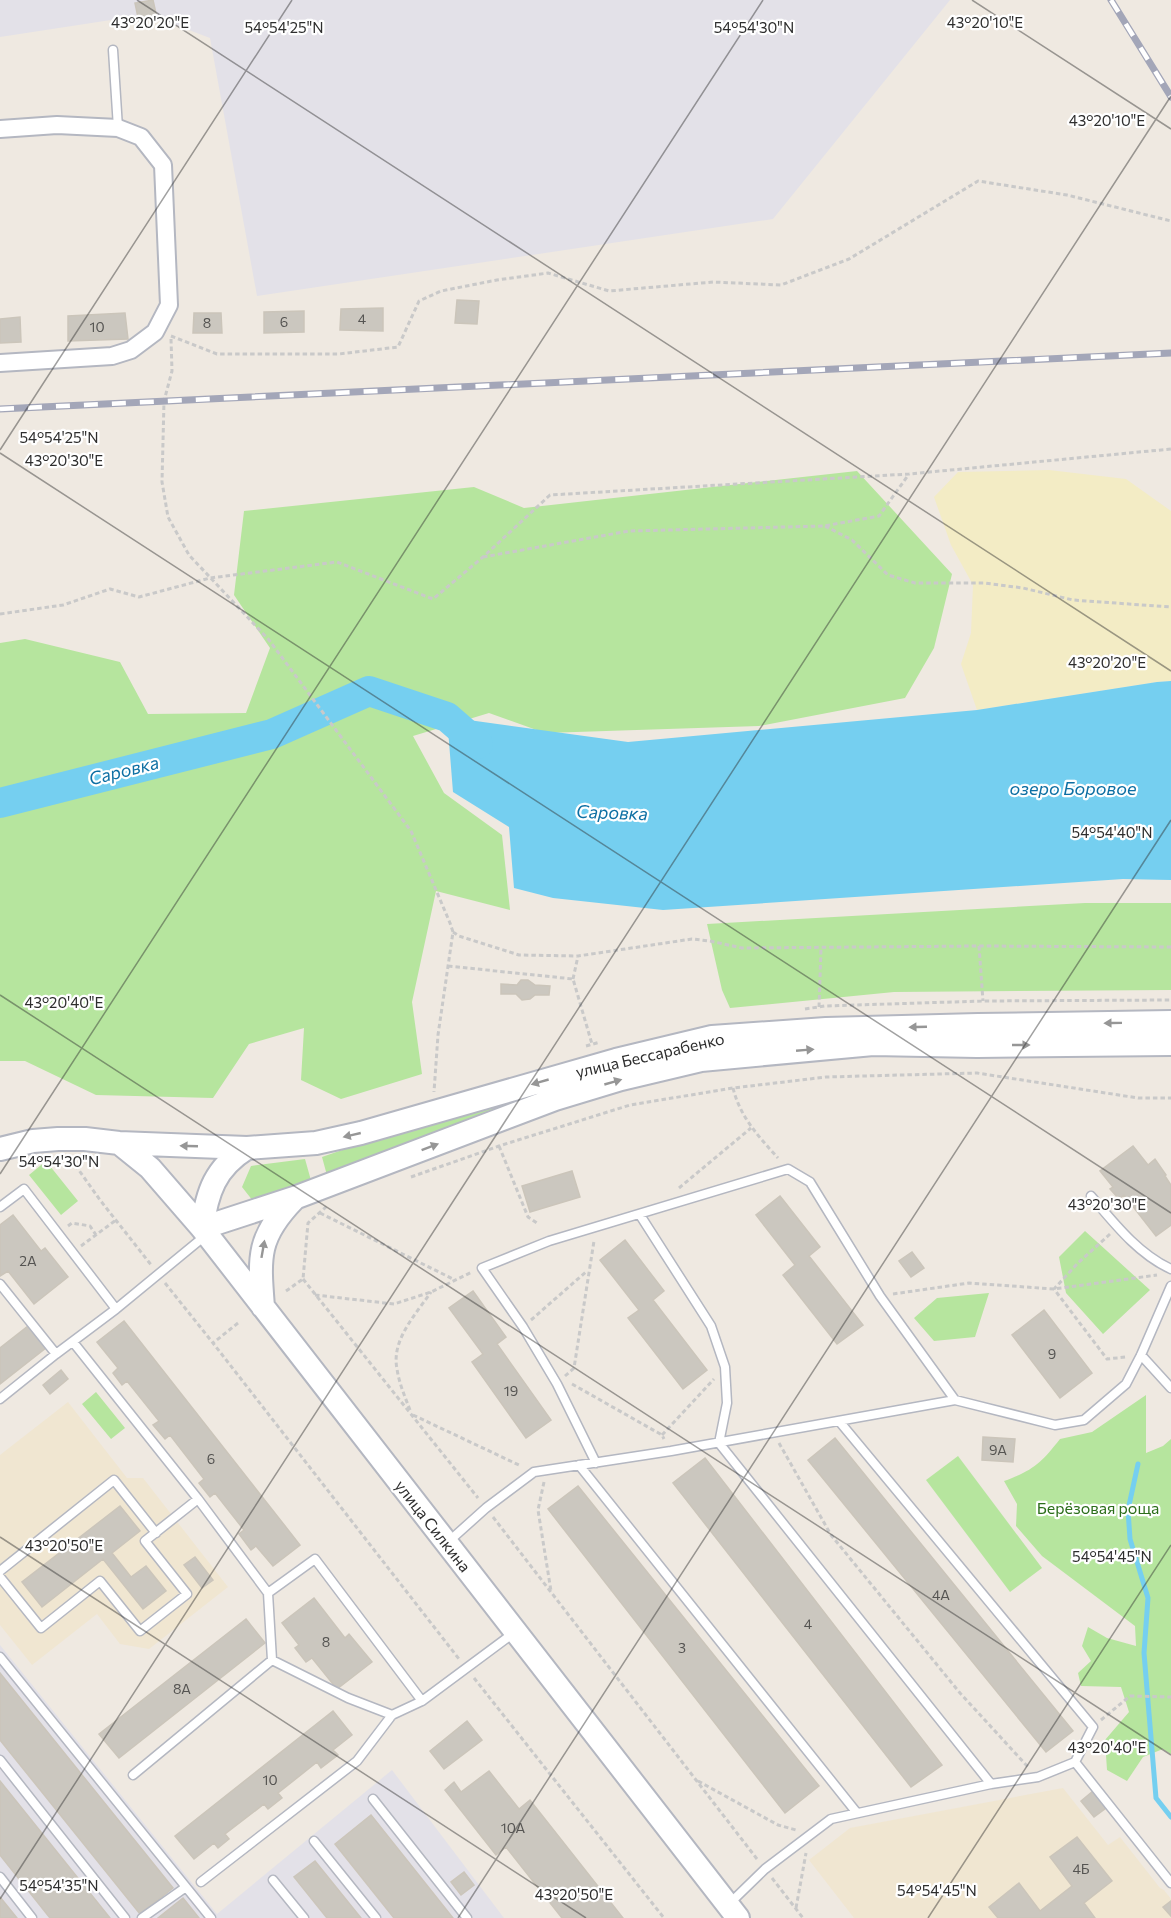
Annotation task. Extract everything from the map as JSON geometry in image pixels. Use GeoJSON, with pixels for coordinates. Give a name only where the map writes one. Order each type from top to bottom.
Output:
{"type":"FeatureCollection","features":[{"type":"Feature","properties":{"kind":"main road","name":"улица Бессарабенко"},"geometry":{"type":"LineString","coordinates":[[204,1231],[555,1099],[621,1079],[701,1059],[978,1035],[1171,1022]]}},
{"type":"Feature","properties":{"kind":"main road","name":"улица Бессарабенко"},"geometry":{"type":"LineString","coordinates":[[0,1149],[33,1141],[58,1139],[247,1148],[316,1143],[362,1133],[616,1060],[712,1037],[826,1029],[1171,1044]]}},
{"type":"Feature","properties":{"kind":"main road","name":"улица Силкина"},"geometry":{"type":"LineString","coordinates":[[119,1143],[150,1168],[204,1231],[733,1912]]}},
{"type":"Feature","properties":{"kind":"main road"},"geometry":{"type":"LineString","coordinates":[[204,1231],[205,1208],[211,1188],[220,1171],[232,1157],[247,1148]]}},
{"type":"Feature","properties":{"kind":"main road","name":"улица Бессарабенко"},"geometry":{"type":"LineString","coordinates":[[263,1307],[260,1274],[263,1242],[278,1216],[297,1197]]}},
{"type":"Feature","properties":{"kind":"street"},"geometry":{"type":"LineString","coordinates":[[0,129],[57,125],[117,128],[141,137],[163,165],[170,305],[154,332],[131,350],[112,356],[0,363]]}},
{"type":"Feature","properties":{"kind":"lane"},"geometry":{"type":"LineString","coordinates":[[113,50],[117,128]]}},
{"type":"Feature","properties":{"kind":"lane"},"geometry":{"type":"LineString","coordinates":[[596,1463],[560,1381],[482,1268],[549,1242],[788,1169],[810,1182],[880,1296],[955,1400]]}},
{"type":"Feature","properties":{"kind":"lane"},"geometry":{"type":"LineString","coordinates":[[0,1207],[24,1189],[116,1309]]}},
{"type":"Feature","properties":{"kind":"lane"},"geometry":{"type":"LineString","coordinates":[[1091,1196],[1124,1234],[1168,1271]]}},
{"type":"Feature","properties":{"kind":"lane"},"geometry":{"type":"LineString","coordinates":[[640,1215],[711,1326],[725,1367],[727,1403],[719,1443],[991,1784]]}},
{"type":"Feature","properties":{"kind":"lane"},"geometry":{"type":"LineString","coordinates":[[0,1399],[116,1309],[204,1231]]}},
{"type":"Feature","properties":{"kind":"lane"},"geometry":{"type":"LineString","coordinates":[[0,1284],[56,1354]]}},
{"type":"Feature","properties":{"kind":"lane"},"geometry":{"type":"LineString","coordinates":[[447,1543],[486,1508],[534,1472],[671,1452],[955,1400],[1055,1425],[1084,1420],[1126,1384],[1142,1355],[1171,1286]]}},
{"type":"Feature","properties":{"kind":"lane"},"geometry":{"type":"LineString","coordinates":[[73,1342],[198,1499],[268,1593],[272,1660]]}},
{"type":"Feature","properties":{"kind":"lane"},"geometry":{"type":"LineString","coordinates":[[1142,1355],[1171,1388]]}},
{"type":"Feature","properties":{"kind":"lane"},"geometry":{"type":"LineString","coordinates":[[733,1912],[765,1869],[831,1818],[991,1784],[1038,1777],[1075,1762],[1093,1726],[839,1421]]}},
{"type":"Feature","properties":{"kind":"lane"},"geometry":{"type":"LineString","coordinates":[[579,1465],[857,1813]]}},
{"type":"Feature","properties":{"kind":"lane"},"geometry":{"type":"LineString","coordinates":[[0,1571],[114,1480],[156,1533]]}},
{"type":"Feature","properties":{"kind":"lane"},"geometry":{"type":"LineString","coordinates":[[0,1577],[41,1628],[100,1581],[140,1631],[187,1594],[145,1541],[198,1499]]}},
{"type":"Feature","properties":{"kind":"lane"},"geometry":{"type":"LineString","coordinates":[[268,1593],[315,1559],[422,1701]]}},
{"type":"Feature","properties":{"kind":"lane"},"geometry":{"type":"LineString","coordinates":[[201,1882],[357,1761],[392,1715],[422,1701],[515,1632]]}},
{"type":"Feature","properties":{"kind":"lane"},"geometry":{"type":"LineString","coordinates":[[0,1657],[211,1918]]}},
{"type":"Feature","properties":{"kind":"lane"},"geometry":{"type":"LineString","coordinates":[[272,1660],[348,1698],[392,1715]]}},
{"type":"Feature","properties":{"kind":"lane"},"geometry":{"type":"LineString","coordinates":[[133,1775],[272,1660]]}},
{"type":"Feature","properties":{"kind":"lane"},"geometry":{"type":"LineString","coordinates":[[0,1760],[125,1918]]}},
{"type":"Feature","properties":{"kind":"lane"},"geometry":{"type":"LineString","coordinates":[[1075,1762],[1171,1883]]}},
{"type":"Feature","properties":{"kind":"lane"},"geometry":{"type":"LineString","coordinates":[[373,1799],[467,1918]]}},
{"type":"Feature","properties":{"kind":"lane"},"geometry":{"type":"LineString","coordinates":[[314,1842],[376,1918]]}},
{"type":"Feature","properties":{"kind":"lane"},"geometry":{"type":"LineString","coordinates":[[0,1877],[32,1918]]}},
{"type":"Feature","properties":{"kind":"lane"},"geometry":{"type":"LineString","coordinates":[[273,1880],[304,1918]]}},
{"type":"Feature","properties":{"kind":"lane"},"geometry":{"type":"LineString","coordinates":[[142,1918],[186,1887]]}},
{"type":"Feature","properties":{"kind":"path"},"geometry":{"type":"LineString","coordinates":[[434,1100],[438,1035],[453,932],[411,831],[269,640],[189,555],[168,517],[162,482],[164,401],[172,371],[171,336],[216,354],[339,354],[398,347],[419,301],[441,291],[497,280],[548,273],[609,291],[713,282],[780,285],[849,259],[978,181],[1067,195],[1171,221]]}},
{"type":"Feature","properties":{"kind":"path"},"geometry":{"type":"LineString","coordinates":[[0,614],[63,605],[110,589],[139,597],[210,578],[337,562],[433,599],[483,557],[550,495],[909,474],[1171,449]]}},
{"type":"Feature","properties":{"kind":"path"},"geometry":{"type":"LineString","coordinates":[[483,557],[629,531],[824,526],[879,516],[909,474]]}},
{"type":"Feature","properties":{"kind":"path"},"geometry":{"type":"LineString","coordinates":[[824,526],[852,540],[888,575],[915,583],[984,584],[1023,588],[1073,600],[1171,607]]}},
{"type":"Feature","properties":{"kind":"path"},"geometry":{"type":"LineString","coordinates":[[453,932],[459,936],[519,955],[578,956],[692,939],[742,948],[1171,947]]}},
{"type":"Feature","properties":{"kind":"path"},"geometry":{"type":"LineString","coordinates":[[979,946],[983,1001]]}},
{"type":"Feature","properties":{"kind":"path"},"geometry":{"type":"LineString","coordinates":[[819,1007],[820,948]]}},
{"type":"Feature","properties":{"kind":"path"},"geometry":{"type":"LineString","coordinates":[[578,956],[573,979],[592,1044]]}},
{"type":"Feature","properties":{"kind":"path"},"geometry":{"type":"LineString","coordinates":[[448,966],[573,979]]}},
{"type":"Feature","properties":{"kind":"path"},"geometry":{"type":"LineString","coordinates":[[402,1180],[499,1146],[630,1105],[733,1088],[826,1077],[977,1073],[1138,1098],[1171,1098]]}},
{"type":"Feature","properties":{"kind":"path"},"geometry":{"type":"LineString","coordinates":[[733,1088],[736,1102],[751,1128],[788,1169]]}},
{"type":"Feature","properties":{"kind":"path"},"geometry":{"type":"LineString","coordinates":[[672,1194],[751,1128]]}},
{"type":"Feature","properties":{"kind":"path"},"geometry":{"type":"LineString","coordinates":[[499,1146],[528,1217],[537,1223]]}},
{"type":"Feature","properties":{"kind":"path"},"geometry":{"type":"LineString","coordinates":[[328,1206],[309,1223],[303,1279],[486,1508],[802,1918]]}},
{"type":"Feature","properties":{"kind":"path"},"geometry":{"type":"LineString","coordinates":[[320,1213],[454,1280]]}},
{"type":"Feature","properties":{"kind":"path"},"geometry":{"type":"LineString","coordinates":[[72,1252],[116,1220]]}},
{"type":"Feature","properties":{"kind":"path"},"geometry":{"type":"LineString","coordinates":[[58,1233],[72,1223],[90,1226],[96,1235]]}},
{"type":"Feature","properties":{"kind":"path"},"geometry":{"type":"LineString","coordinates":[[1054,1288],[1118,1227]]}},
{"type":"Feature","properties":{"kind":"path"},"geometry":{"type":"LineString","coordinates":[[597,1228],[588,1270],[574,1368],[560,1381],[662,1435],[671,1452]]}},
{"type":"Feature","properties":{"kind":"path"},"geometry":{"type":"LineString","coordinates":[[315,1295],[394,1305],[431,1292],[482,1268]]}},
{"type":"Feature","properties":{"kind":"path"},"geometry":{"type":"LineString","coordinates":[[523,1327],[588,1270]]}},
{"type":"Feature","properties":{"kind":"path"},"geometry":{"type":"LineString","coordinates":[[880,1296],[969,1283],[1054,1288],[1168,1271]]}},
{"type":"Feature","properties":{"kind":"path"},"geometry":{"type":"LineString","coordinates":[[286,1291],[303,1279]]}},
{"type":"Feature","properties":{"kind":"path"},"geometry":{"type":"LineString","coordinates":[[1054,1288],[1107,1359],[1142,1355]]}},
{"type":"Feature","properties":{"kind":"path"},"geometry":{"type":"LineString","coordinates":[[431,1292],[402,1335],[396,1352],[396,1368],[411,1414],[534,1472]]}},
{"type":"Feature","properties":{"kind":"path"},"geometry":{"type":"LineString","coordinates":[[238,1323],[213,1343],[664,1918]]}},
{"type":"Feature","properties":{"kind":"path"},"geometry":{"type":"LineString","coordinates":[[662,1435],[725,1367]]}},
{"type":"Feature","properties":{"kind":"path"},"geometry":{"type":"LineString","coordinates":[[774,1433],[831,1535],[960,1693],[1038,1777]]}},
{"type":"Feature","properties":{"kind":"path"},"geometry":{"type":"LineString","coordinates":[[546,1470],[538,1510],[551,1592]]}},
{"type":"Feature","properties":{"kind":"path"},"geometry":{"type":"LineString","coordinates":[[1093,1726],[1130,1695],[1171,1697]]}},
{"type":"Feature","properties":{"kind":"path"},"geometry":{"type":"LineString","coordinates":[[696,1780],[778,1825],[810,1834],[800,1877],[796,1909]]}},
{"type":"Feature","properties":{"kind":"shaded area"},"geometry":{"type":"Polygon","coordinates":[[[0,0],[950,0],[773,219],[257,296],[210,38],[157,18],[139,22],[137,16],[0,37],[0,0]]]}},
{"type":"Feature","properties":{"kind":"shaded area"},"geometry":{"type":"Polygon","coordinates":[[[68,1402],[127,1478],[143,1478],[228,1587],[149,1649],[120,1644],[97,1614],[32,1665],[0,1625],[0,1455],[68,1402]]]}},
{"type":"Feature","properties":{"kind":"shaded area"},"geometry":{"type":"Polygon","coordinates":[[[0,1645],[217,1914],[392,1770],[504,1918],[0,1918],[0,1645]]]}},
{"type":"Feature","properties":{"kind":"shaded area"},"geometry":{"type":"Polygon","coordinates":[[[1063,1788],[1108,1845],[1120,1837],[1171,1899],[1171,1918],[854,1918],[809,1860],[850,1828],[1063,1788]]]}},
{"type":"Feature","properties":{"kind":"green space"},"geometry":{"type":"Polygon","coordinates":[[[857,471],[952,574],[934,648],[905,698],[759,726],[545,733],[489,713],[413,736],[444,793],[502,835],[510,910],[436,891],[412,1002],[422,1074],[341,1099],[301,1080],[304,1028],[249,1044],[213,1098],[96,1095],[25,1061],[0,1061],[0,643],[25,639],[120,662],[148,714],[246,713],[270,648],[234,595],[244,511],[474,487],[524,508],[857,471]]]}},
{"type":"Feature","properties":{"kind":"green space"},"geometry":{"type":"Polygon","coordinates":[[[1085,903],[1171,903],[1171,990],[894,992],[730,1008],[722,990],[707,924],[1085,903]]]}},
{"type":"Feature","properties":{"kind":"green space"},"geometry":{"type":"Polygon","coordinates":[[[611,1067],[328,1179],[322,1157],[394,1132],[611,1067]]]}},
{"type":"Feature","properties":{"kind":"green space"},"geometry":{"type":"Polygon","coordinates":[[[305,1159],[312,1184],[253,1201],[242,1187],[251,1166],[305,1159]]]}},
{"type":"Feature","properties":{"kind":"green space"},"geometry":{"type":"Polygon","coordinates":[[[46,1161],[78,1201],[61,1215],[29,1175],[46,1161]]]}},
{"type":"Feature","properties":{"kind":"green space"},"geometry":{"type":"Polygon","coordinates":[[[1085,1231],[1150,1290],[1103,1334],[1066,1293],[1059,1257],[1085,1231]]]}},
{"type":"Feature","properties":{"kind":"green space"},"geometry":{"type":"Polygon","coordinates":[[[989,1293],[975,1337],[934,1341],[914,1318],[937,1298],[989,1293]]]}},
{"type":"Feature","properties":{"kind":"green space"},"geometry":{"type":"Polygon","coordinates":[[[96,1392],[125,1428],[111,1439],[82,1404],[96,1392]]]}},
{"type":"Feature","properties":{"kind":"green space","name":"Берёзовая роща"},"geometry":{"type":"Polygon","coordinates":[[[1146,1395],[1146,1453],[1163,1446],[1171,1439],[1171,1754],[1163,1749],[1143,1757],[1127,1781],[1107,1770],[1105,1740],[1129,1712],[1121,1687],[1081,1686],[1078,1673],[1091,1661],[1082,1646],[1088,1627],[1107,1638],[1136,1646],[1135,1626],[1042,1556],[1016,1526],[1017,1504],[1004,1481],[1036,1465],[1060,1439],[1092,1432],[1146,1395]]]}},
{"type":"Feature","properties":{"kind":"green space"},"geometry":{"type":"Polygon","coordinates":[[[958,1456],[1042,1568],[1010,1592],[926,1480],[958,1456]]]}},
{"type":"Feature","properties":{"kind":"sand"},"geometry":{"type":"Polygon","coordinates":[[[1049,470],[1126,479],[1171,511],[1171,681],[977,710],[961,664],[971,633],[973,585],[951,545],[934,497],[958,472],[1049,470]]]}},
{"type":"Feature","properties":{"kind":"water","name":"озеро Боровое"},"geometry":{"type":"Polygon","coordinates":[[[1171,681],[1171,880],[1123,879],[663,910],[553,898],[514,888],[509,827],[453,792],[447,717],[628,742],[977,710],[1171,681]]]}},
{"type":"Feature","properties":{"kind":"building"},"geometry":{"type":"Polygon","coordinates":[[[153,0],[157,18],[139,22],[135,3],[153,0]]]}},
{"type":"Feature","properties":{"kind":"building"},"geometry":{"type":"Polygon","coordinates":[[[457,300],[479,301],[477,324],[455,323],[457,300]]]}},
{"type":"Feature","properties":{"kind":"building"},"geometry":{"type":"Polygon","coordinates":[[[383,308],[383,331],[340,330],[341,309],[383,308]]]}},
{"type":"Feature","properties":{"kind":"building"},"geometry":{"type":"Polygon","coordinates":[[[304,311],[304,332],[264,333],[264,312],[304,311]]]}},
{"type":"Feature","properties":{"kind":"building"},"geometry":{"type":"Polygon","coordinates":[[[125,313],[128,339],[68,341],[68,316],[125,313]]]}},
{"type":"Feature","properties":{"kind":"building"},"geometry":{"type":"Polygon","coordinates":[[[194,313],[221,313],[222,333],[193,333],[194,313]]]}},
{"type":"Feature","properties":{"kind":"building"},"geometry":{"type":"Polygon","coordinates":[[[20,317],[21,342],[0,343],[0,319],[20,317]]]}},
{"type":"Feature","properties":{"kind":"building"},"geometry":{"type":"Polygon","coordinates":[[[521,980],[528,980],[535,985],[550,986],[549,995],[535,995],[530,999],[522,1000],[516,994],[501,994],[501,984],[517,985],[521,980]]]}},
{"type":"Feature","properties":{"kind":"building"},"geometry":{"type":"Polygon","coordinates":[[[1133,1146],[1148,1165],[1155,1159],[1171,1185],[1171,1225],[1156,1236],[1124,1195],[1119,1199],[1110,1189],[1113,1187],[1100,1171],[1133,1146]]]}},
{"type":"Feature","properties":{"kind":"building"},"geometry":{"type":"Polygon","coordinates":[[[572,1171],[580,1197],[530,1212],[522,1186],[572,1171]]]}},
{"type":"Feature","properties":{"kind":"building"},"geometry":{"type":"Polygon","coordinates":[[[780,1196],[820,1247],[809,1256],[863,1325],[837,1344],[783,1275],[795,1265],[756,1215],[780,1196]]]}},
{"type":"Feature","properties":{"kind":"building"},"geometry":{"type":"Polygon","coordinates":[[[13,1215],[41,1251],[45,1248],[68,1277],[34,1304],[8,1271],[0,1276],[0,1225],[13,1215]]]}},
{"type":"Feature","properties":{"kind":"building"},"geometry":{"type":"Polygon","coordinates":[[[625,1240],[664,1291],[653,1300],[707,1370],[683,1389],[628,1318],[639,1310],[600,1260],[625,1240]]]}},
{"type":"Feature","properties":{"kind":"building"},"geometry":{"type":"Polygon","coordinates":[[[912,1252],[924,1268],[911,1277],[899,1261],[912,1252]]]}},
{"type":"Feature","properties":{"kind":"building"},"geometry":{"type":"Polygon","coordinates":[[[473,1291],[506,1337],[497,1344],[551,1420],[526,1438],[472,1362],[483,1354],[449,1308],[473,1291]]]}},
{"type":"Feature","properties":{"kind":"building"},"geometry":{"type":"Polygon","coordinates":[[[1044,1310],[1092,1373],[1060,1398],[1012,1335],[1044,1310]]]}},
{"type":"Feature","properties":{"kind":"building"},"geometry":{"type":"Polygon","coordinates":[[[124,1321],[300,1545],[273,1566],[256,1546],[251,1550],[239,1534],[244,1530],[215,1493],[210,1497],[199,1483],[204,1479],[170,1435],[165,1439],[153,1425],[159,1421],[127,1381],[122,1385],[113,1373],[118,1368],[97,1342],[124,1321]]]}},
{"type":"Feature","properties":{"kind":"building"},"geometry":{"type":"Polygon","coordinates":[[[28,1326],[46,1348],[0,1384],[0,1348],[28,1326]]]}},
{"type":"Feature","properties":{"kind":"building"},"geometry":{"type":"Polygon","coordinates":[[[61,1370],[68,1379],[50,1394],[43,1385],[61,1370]]]}},
{"type":"Feature","properties":{"kind":"building","name":"Берёзовая роща"},"geometry":{"type":"Polygon","coordinates":[[[983,1437],[1015,1439],[1013,1462],[982,1460],[983,1437]]]}},
{"type":"Feature","properties":{"kind":"building"},"geometry":{"type":"Polygon","coordinates":[[[835,1438],[1073,1731],[1046,1752],[808,1460],[835,1438]]]}},
{"type":"Feature","properties":{"kind":"building"},"geometry":{"type":"Polygon","coordinates":[[[705,1458],[942,1765],[911,1787],[673,1483],[705,1458]]]}},
{"type":"Feature","properties":{"kind":"building"},"geometry":{"type":"Polygon","coordinates":[[[578,1486],[819,1786],[785,1813],[548,1509],[578,1486]]]}},
{"type":"Feature","properties":{"kind":"building"},"geometry":{"type":"Polygon","coordinates":[[[120,1506],[140,1531],[112,1553],[131,1577],[146,1566],[166,1591],[143,1609],[103,1559],[42,1607],[22,1582],[120,1506]]]}},
{"type":"Feature","properties":{"kind":"building"},"geometry":{"type":"Polygon","coordinates":[[[195,1557],[213,1580],[202,1588],[184,1565],[195,1557]]]}},
{"type":"Feature","properties":{"kind":"building"},"geometry":{"type":"Polygon","coordinates":[[[314,1598],[345,1638],[349,1634],[372,1662],[337,1689],[312,1658],[306,1662],[295,1648],[299,1645],[282,1623],[314,1598]]]}},
{"type":"Feature","properties":{"kind":"building"},"geometry":{"type":"Polygon","coordinates":[[[246,1619],[265,1643],[119,1758],[99,1734],[246,1619]]]}},
{"type":"Feature","properties":{"kind":"building"},"geometry":{"type":"Polygon","coordinates":[[[0,1673],[173,1888],[140,1914],[0,1740],[0,1673]]]}},
{"type":"Feature","properties":{"kind":"building"},"geometry":{"type":"Polygon","coordinates":[[[333,1711],[352,1735],[333,1750],[338,1755],[321,1768],[317,1762],[278,1793],[282,1798],[268,1809],[264,1804],[225,1834],[229,1839],[218,1848],[214,1843],[194,1859],[175,1836],[333,1711]]]}},
{"type":"Feature","properties":{"kind":"building"},"geometry":{"type":"Polygon","coordinates":[[[467,1721],[482,1740],[444,1769],[430,1751],[467,1721]]]}},
{"type":"Feature","properties":{"kind":"building"},"geometry":{"type":"Polygon","coordinates":[[[489,1771],[519,1809],[530,1800],[623,1918],[562,1918],[506,1847],[496,1855],[445,1790],[454,1782],[461,1792],[489,1771]]]}},
{"type":"Feature","properties":{"kind":"building"},"geometry":{"type":"Polygon","coordinates":[[[0,1781],[110,1918],[50,1918],[0,1855],[0,1781]]]}},
{"type":"Feature","properties":{"kind":"building"},"geometry":{"type":"Polygon","coordinates":[[[1093,1791],[1106,1808],[1094,1817],[1081,1801],[1093,1791]]]}},
{"type":"Feature","properties":{"kind":"building"},"geometry":{"type":"Polygon","coordinates":[[[371,1815],[453,1918],[394,1918],[335,1844],[371,1815]]]}},
{"type":"Feature","properties":{"kind":"building"},"geometry":{"type":"Polygon","coordinates":[[[1077,1837],[1112,1881],[1084,1903],[1095,1918],[998,1918],[989,1907],[1019,1883],[1040,1911],[1072,1886],[1050,1857],[1077,1837]]]}},
{"type":"Feature","properties":{"kind":"building"},"geometry":{"type":"Polygon","coordinates":[[[315,1861],[361,1918],[327,1918],[294,1877],[315,1861]]]}},
{"type":"Feature","properties":{"kind":"building"},"geometry":{"type":"Polygon","coordinates":[[[464,1872],[474,1885],[461,1895],[451,1882],[464,1872]]]}},
{"type":"Feature","properties":{"kind":"building"},"geometry":{"type":"Polygon","coordinates":[[[0,1897],[17,1918],[0,1918],[0,1897]]]}},
{"type":"Feature","properties":{"kind":"building"},"geometry":{"type":"Polygon","coordinates":[[[183,1898],[199,1918],[158,1918],[183,1898]]]}},
{"type":"Feature","properties":{"kind":"building"},"geometry":{"type":"Polygon","coordinates":[[[1171,1901],[1171,1916],[1163,1907],[1171,1901]]]}},
{"type":"Feature","properties":{"kind":"waterway","name":"Саровка"},"geometry":{"type":"LineString","coordinates":[[0,803],[272,734],[369,691],[447,717],[478,744]]}},
{"type":"Feature","properties":{"kind":"waterway"},"geometry":{"type":"LineString","coordinates":[[1138,1464],[1128,1510],[1130,1539],[1148,1598],[1144,1653],[1156,1798],[1171,1817]]}},
{"type":"Feature","properties":{"kind":"railway"},"geometry":{"type":"LineString","coordinates":[[1111,0],[1171,97]]}},
{"type":"Feature","properties":{"kind":"railway"},"geometry":{"type":"LineString","coordinates":[[0,409],[1171,353]]}}]}
